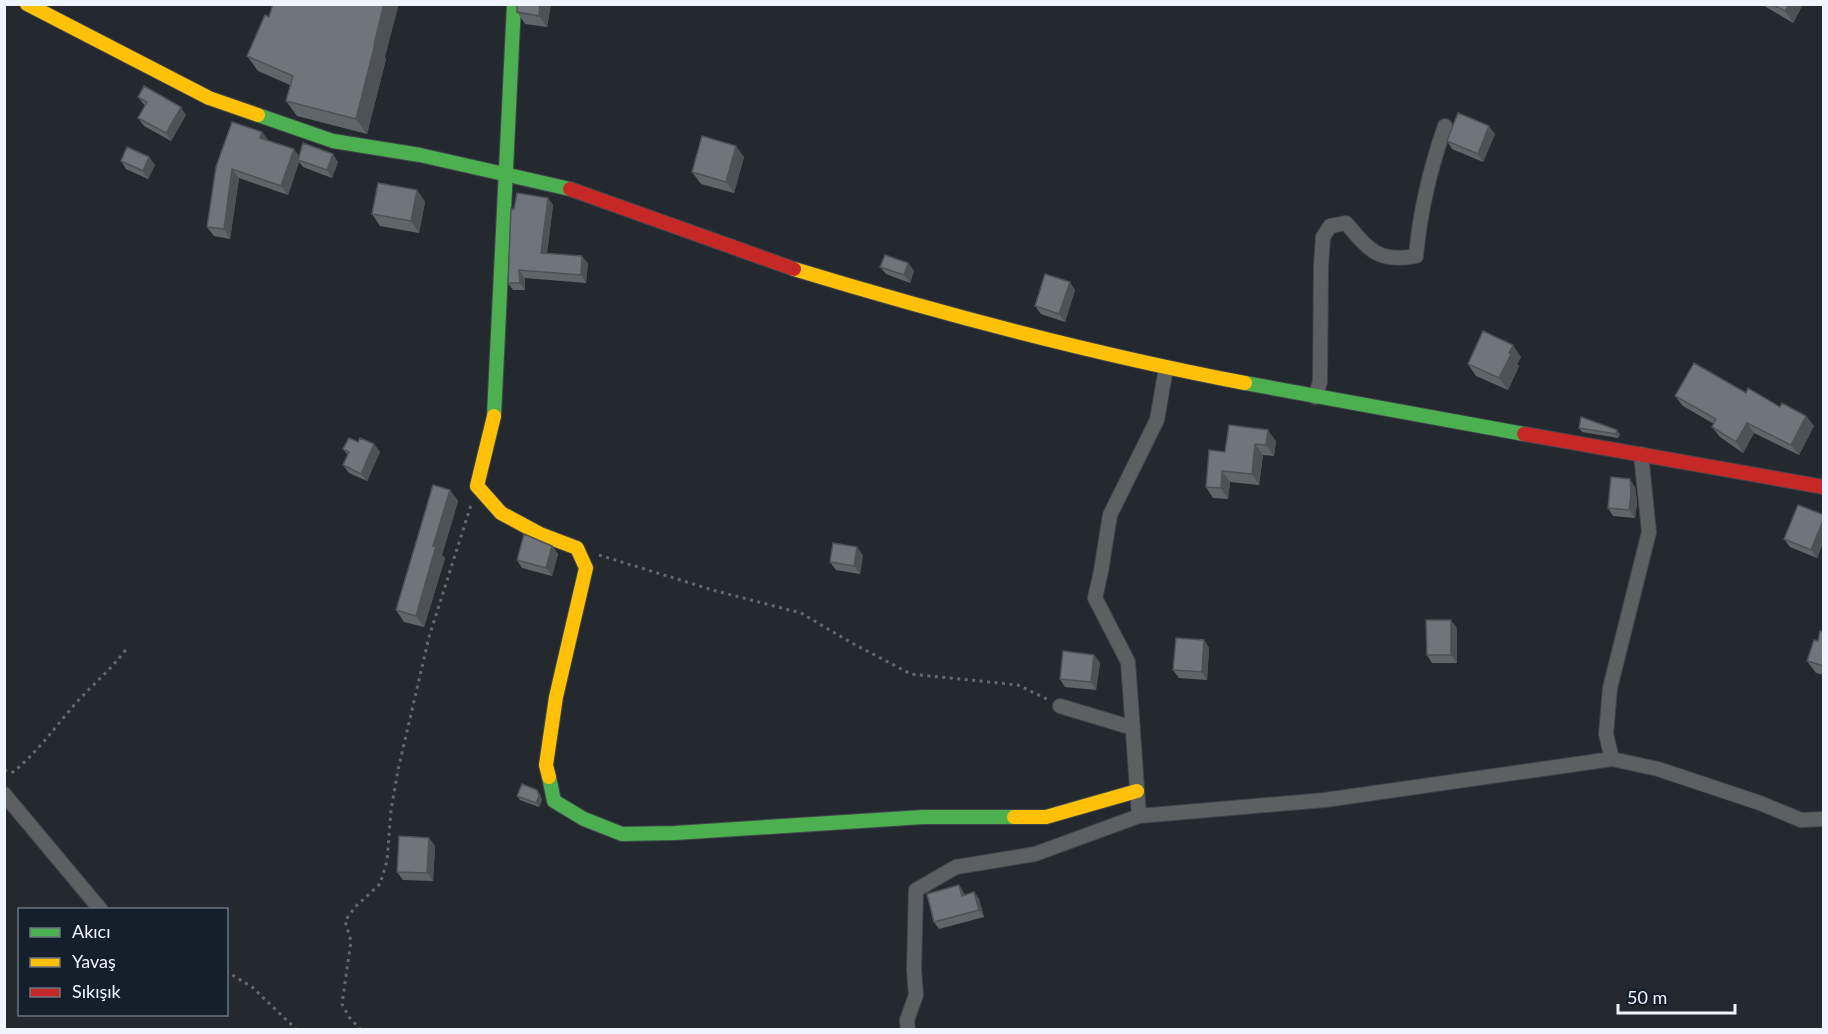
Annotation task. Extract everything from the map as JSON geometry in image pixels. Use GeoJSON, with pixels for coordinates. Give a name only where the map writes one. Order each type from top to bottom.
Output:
{"type":"FeatureCollection","features":[{"type":"Feature","properties":{"kind":"street"},"geometry":{"type":"LineString","coordinates":[[27,4],[220,102],[333,141],[420,155],[578,191],[765,260],[899,301],[1166,368],[1824,488]]}},
{"type":"Feature","properties":{"kind":"street"},"geometry":{"type":"LineString","coordinates":[[514,4],[494,416],[477,486],[501,513],[540,534],[577,548],[585,568],[556,697],[546,765],[554,801],[584,819],[622,834],[718,831],[923,817],[1046,817],[1137,791]]}},
{"type":"Feature","properties":{"kind":"street"},"geometry":{"type":"LineString","coordinates":[[1315,397],[1320,382],[1323,237],[1330,226],[1346,223],[1364,244],[1381,256],[1398,259],[1416,256],[1419,222],[1432,162],[1444,126]]}},
{"type":"Feature","properties":{"kind":"street"},"geometry":{"type":"LineString","coordinates":[[1139,816],[1128,662],[1095,598],[1110,515],[1157,420],[1166,368]]}},
{"type":"Feature","properties":{"kind":"street"},"geometry":{"type":"LineString","coordinates":[[1612,759],[1606,734],[1610,688],[1649,532],[1641,454]]}},
{"type":"Feature","properties":{"kind":"street"},"geometry":{"type":"LineString","coordinates":[[1060,706],[1133,728]]}},
{"type":"Feature","properties":{"kind":"street"},"geometry":{"type":"LineString","coordinates":[[908,1029],[908,1020],[916,995],[914,970],[916,890],[956,867],[1035,854],[1139,816],[1324,800],[1612,759],[1658,769],[1760,803],[1801,820],[1824,819]]}},
{"type":"Feature","properties":{"kind":"street"},"geometry":{"type":"LineString","coordinates":[[4,794],[100,908]]}},
{"type":"Feature","properties":{"kind":"path"},"geometry":{"type":"LineString","coordinates":[[361,1029],[348,1017],[342,1004],[351,941],[345,921],[355,907],[380,884],[387,861],[391,810],[398,770],[429,638],[477,486]]}},
{"type":"Feature","properties":{"kind":"path"},"geometry":{"type":"LineString","coordinates":[[577,548],[716,591],[801,613],[850,642],[912,674],[1018,685],[1060,706]]}},
{"type":"Feature","properties":{"kind":"path"},"geometry":{"type":"LineString","coordinates":[[4,770],[13,772],[29,759],[78,700],[116,665],[127,648]]}},
{"type":"Feature","properties":{"kind":"path"},"geometry":{"type":"LineString","coordinates":[[228,972],[252,987],[297,1029]]}},
{"type":"Feature","properties":{"kind":"building"},"geometry":{"type":"Polygon","coordinates":[[[273,4],[384,4],[356,119],[286,101],[293,76],[247,56],[265,15],[269,17],[273,4]]]}},
{"type":"Feature","properties":{"kind":"building"},"geometry":{"type":"Polygon","coordinates":[[[517,4],[540,4],[539,16],[517,12],[517,4]]]}},
{"type":"Feature","properties":{"kind":"building"},"geometry":{"type":"Polygon","coordinates":[[[1772,4],[1789,4],[1785,11],[1772,4]]]}},
{"type":"Feature","properties":{"kind":"building"},"geometry":{"type":"Polygon","coordinates":[[[144,86],[181,107],[166,133],[138,118],[147,102],[138,97],[144,86]]]}},
{"type":"Feature","properties":{"kind":"building"},"geometry":{"type":"Polygon","coordinates":[[[1458,113],[1489,126],[1478,154],[1447,141],[1458,113]]]}},
{"type":"Feature","properties":{"kind":"building"},"geometry":{"type":"Polygon","coordinates":[[[232,122],[262,132],[260,138],[294,149],[281,186],[232,169],[224,229],[207,227],[216,167],[232,122]]]}},
{"type":"Feature","properties":{"kind":"building"},"geometry":{"type":"Polygon","coordinates":[[[702,136],[736,146],[726,182],[692,172],[702,136]]]}},
{"type":"Feature","properties":{"kind":"building"},"geometry":{"type":"Polygon","coordinates":[[[303,143],[333,154],[327,170],[298,160],[303,143]]]}},
{"type":"Feature","properties":{"kind":"building"},"geometry":{"type":"Polygon","coordinates":[[[127,147],[149,157],[143,171],[121,161],[127,147]]]}},
{"type":"Feature","properties":{"kind":"building"},"geometry":{"type":"Polygon","coordinates":[[[378,183],[417,190],[411,221],[372,214],[378,183]]]}},
{"type":"Feature","properties":{"kind":"building"},"geometry":{"type":"Polygon","coordinates":[[[517,193],[548,198],[541,253],[582,256],[581,275],[519,270],[520,283],[508,283],[511,208],[514,209],[517,193]]]}},
{"type":"Feature","properties":{"kind":"building"},"geometry":{"type":"Polygon","coordinates":[[[885,255],[908,263],[904,275],[880,267],[885,255]]]}},
{"type":"Feature","properties":{"kind":"building"},"geometry":{"type":"Polygon","coordinates":[[[1045,274],[1070,282],[1059,314],[1035,306],[1045,274]]]}},
{"type":"Feature","properties":{"kind":"building"},"geometry":{"type":"Polygon","coordinates":[[[1483,331],[1513,345],[1499,378],[1468,364],[1483,331]]]}},
{"type":"Feature","properties":{"kind":"building"},"geometry":{"type":"Polygon","coordinates":[[[1694,363],[1746,393],[1748,388],[1780,407],[1782,403],[1806,416],[1791,445],[1747,423],[1736,442],[1712,427],[1716,419],[1675,396],[1694,363]]]}},
{"type":"Feature","properties":{"kind":"building"},"geometry":{"type":"Polygon","coordinates":[[[1581,417],[1617,430],[1616,434],[1579,428],[1581,417]]]}},
{"type":"Feature","properties":{"kind":"building"},"geometry":{"type":"Polygon","coordinates":[[[1229,425],[1268,430],[1266,445],[1255,444],[1252,474],[1222,471],[1221,488],[1206,487],[1209,450],[1225,452],[1229,425]]]}},
{"type":"Feature","properties":{"kind":"building"},"geometry":{"type":"Polygon","coordinates":[[[349,438],[358,442],[360,438],[374,444],[361,474],[343,465],[349,452],[343,449],[349,438]]]}},
{"type":"Feature","properties":{"kind":"building"},"geometry":{"type":"Polygon","coordinates":[[[1611,477],[1630,479],[1629,510],[1608,508],[1611,477]]]}},
{"type":"Feature","properties":{"kind":"building"},"geometry":{"type":"Polygon","coordinates":[[[433,485],[450,490],[433,546],[436,546],[416,616],[396,610],[433,485]]]}},
{"type":"Feature","properties":{"kind":"building"},"geometry":{"type":"Polygon","coordinates":[[[1798,505],[1824,515],[1811,550],[1784,539],[1798,505]]]}},
{"type":"Feature","properties":{"kind":"building"},"geometry":{"type":"Polygon","coordinates":[[[524,534],[552,546],[546,568],[517,560],[524,534]]]}},
{"type":"Feature","properties":{"kind":"building"},"geometry":{"type":"Polygon","coordinates":[[[833,543],[857,547],[854,566],[830,562],[833,543]]]}},
{"type":"Feature","properties":{"kind":"building"},"geometry":{"type":"Polygon","coordinates":[[[1426,620],[1451,620],[1451,655],[1427,655],[1426,620]]]}},
{"type":"Feature","properties":{"kind":"building"},"geometry":{"type":"Polygon","coordinates":[[[1820,631],[1824,632],[1824,666],[1807,661],[1814,640],[1818,641],[1820,631]]]}},
{"type":"Feature","properties":{"kind":"building"},"geometry":{"type":"Polygon","coordinates":[[[1176,638],[1204,640],[1202,672],[1173,670],[1176,638]]]}},
{"type":"Feature","properties":{"kind":"building"},"geometry":{"type":"Polygon","coordinates":[[[1063,651],[1094,655],[1091,682],[1060,679],[1063,651]]]}},
{"type":"Feature","properties":{"kind":"building"},"geometry":{"type":"Polygon","coordinates":[[[522,784],[537,790],[539,796],[536,803],[517,796],[522,784]]]}},
{"type":"Feature","properties":{"kind":"building"},"geometry":{"type":"Polygon","coordinates":[[[399,836],[429,838],[427,873],[397,872],[399,836]]]}},
{"type":"Feature","properties":{"kind":"building"},"geometry":{"type":"Polygon","coordinates":[[[959,885],[962,896],[974,892],[979,910],[934,922],[927,894],[959,885]]]}},
{"type":"Feature","properties":{"kind":"traffic: fast"},"geometry":{"type":"LineString","coordinates":[[494,416],[514,4]]}},
{"type":"Feature","properties":{"kind":"traffic: fast"},"geometry":{"type":"LineString","coordinates":[[258,115],[333,141],[420,155],[570,189]]}},
{"type":"Feature","properties":{"kind":"traffic: fast"},"geometry":{"type":"LineString","coordinates":[[1245,383],[1524,434]]}},
{"type":"Feature","properties":{"kind":"traffic: fast"},"geometry":{"type":"LineString","coordinates":[[549,777],[554,801],[584,819],[622,834],[675,833],[923,817],[1014,817]]}},
{"type":"Feature","properties":{"kind":"traffic: slow"},"geometry":{"type":"LineString","coordinates":[[27,4],[209,98],[258,115]]}},
{"type":"Feature","properties":{"kind":"traffic: slow"},"geometry":{"type":"LineString","coordinates":[[794,269],[1018,332],[1245,383]]}},
{"type":"Feature","properties":{"kind":"traffic: slow"},"geometry":{"type":"LineString","coordinates":[[494,416],[477,486],[501,513],[540,534],[577,548],[586,568],[556,697],[546,765],[549,777]]}},
{"type":"Feature","properties":{"kind":"traffic: slow"},"geometry":{"type":"LineString","coordinates":[[1014,817],[1046,817],[1137,791]]}},
{"type":"Feature","properties":{"kind":"traffic: jam"},"geometry":{"type":"LineString","coordinates":[[570,189],[794,269]]}},
{"type":"Feature","properties":{"kind":"traffic: jam"},"geometry":{"type":"LineString","coordinates":[[1524,434],[1824,487]]}}]}
